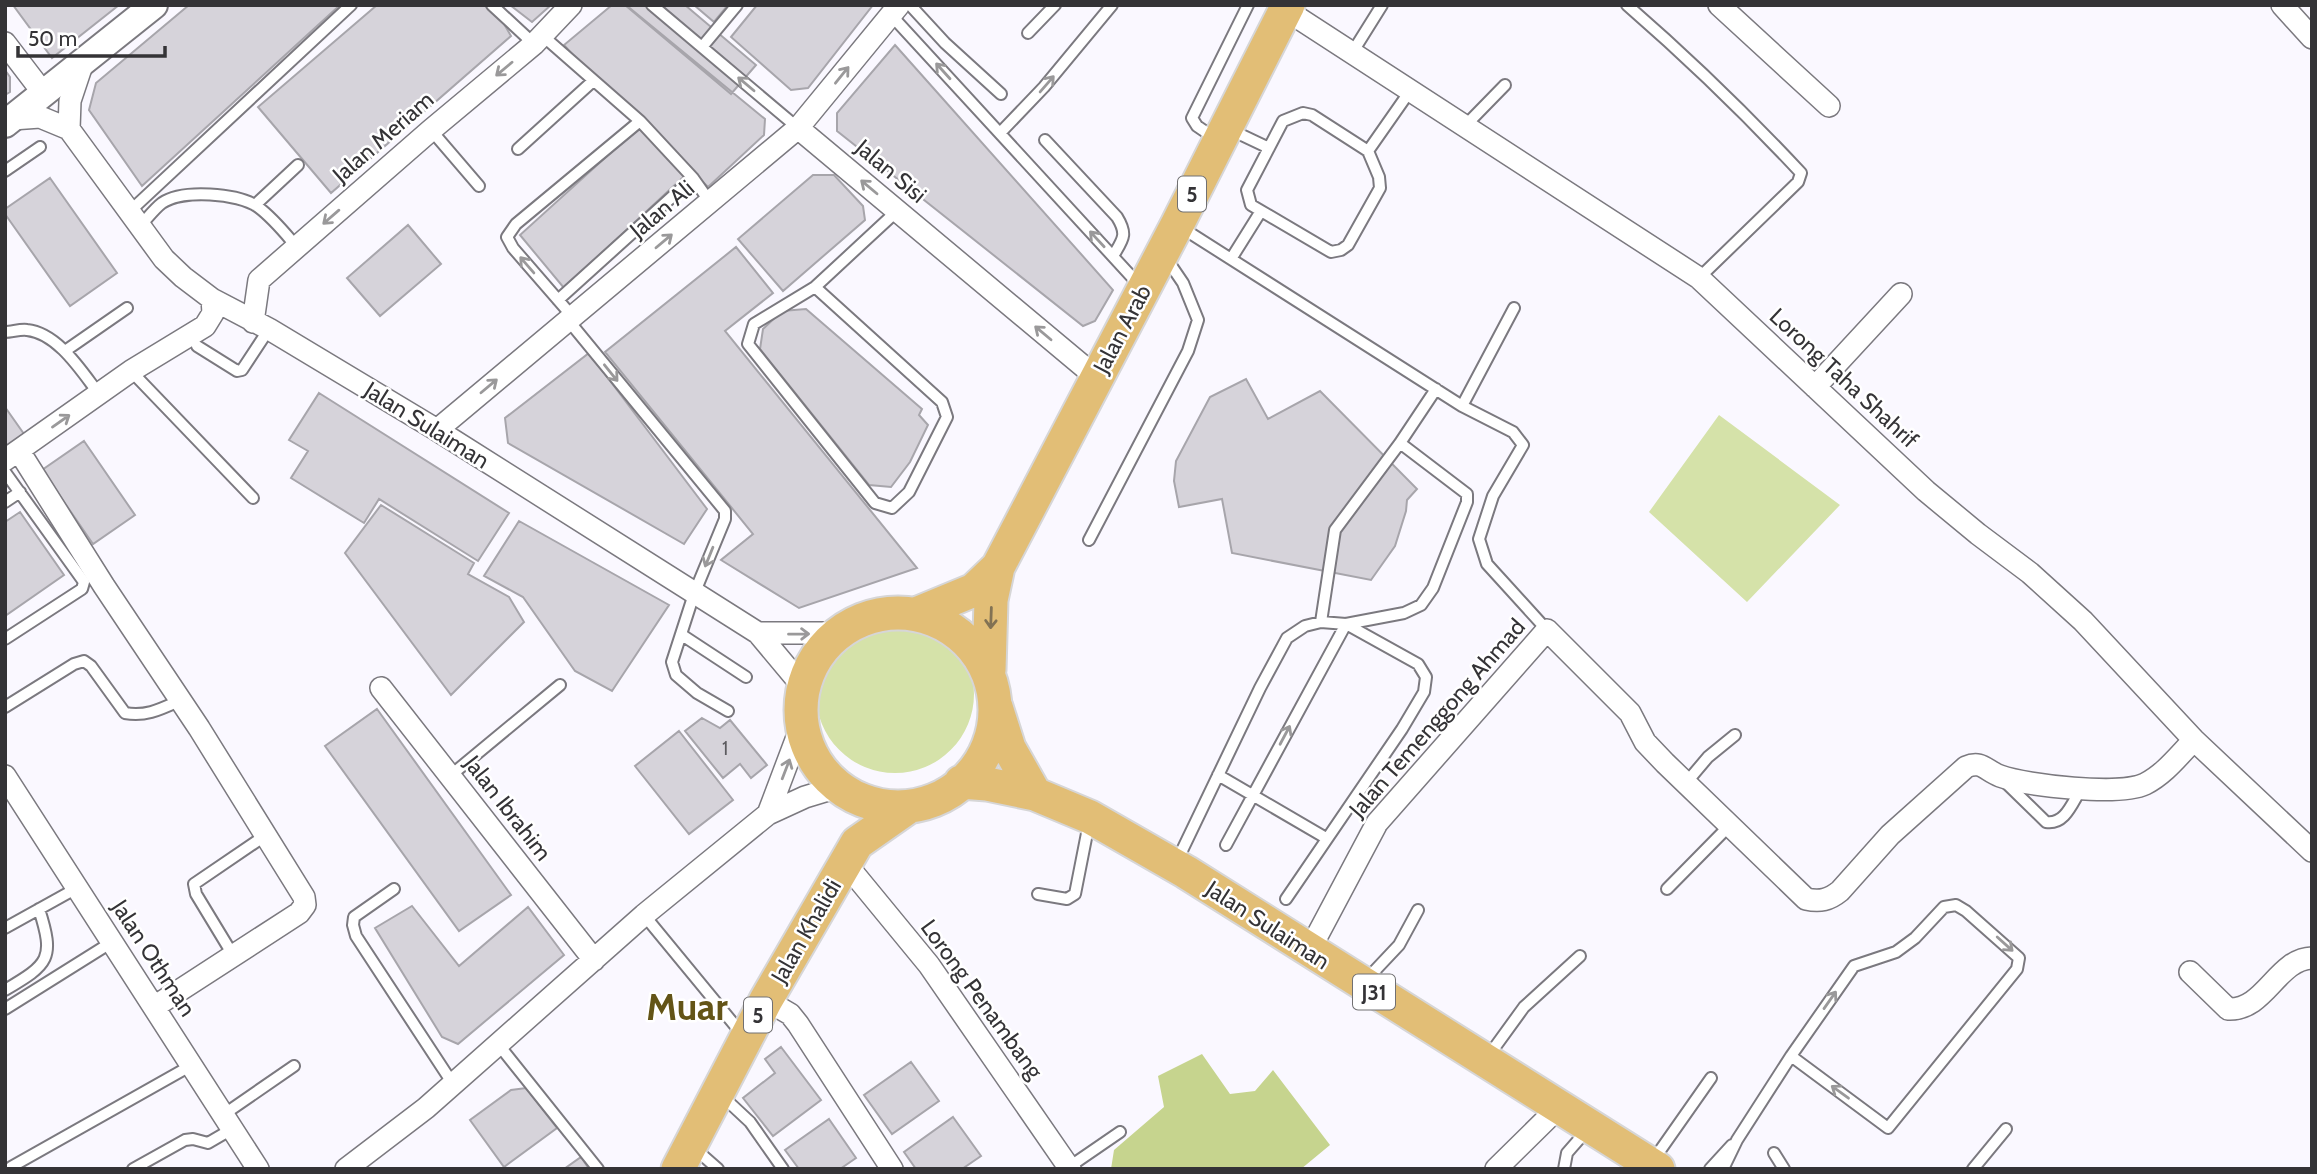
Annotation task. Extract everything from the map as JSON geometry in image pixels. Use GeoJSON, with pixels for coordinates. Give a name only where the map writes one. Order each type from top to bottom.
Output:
{"type":"FeatureCollection","features":[{"type":"Feature","properties":{"kind":"main road","name":"Jalan Arab"},"geometry":{"type":"LineString","coordinates":[[916,614],[974,590],[998,566],[1170,239],[1287,8]]}},
{"type":"Feature","properties":{"kind":"main road","name":"5"},"geometry":{"type":"LineString","coordinates":[[851,854],[906,808],[944,794],[961,782],[989,742],[994,719],[991,600],[998,566]]}},
{"type":"Feature","properties":{"kind":"main road"},"geometry":{"type":"LineString","coordinates":[[851,854],[853,803],[821,769],[809,748],[802,724],[804,688],[812,667],[824,648],[841,633],[864,620],[890,613],[916,614],[939,621],[960,633],[977,650],[991,683],[999,722],[1009,747],[1035,794]]}},
{"type":"Feature","properties":{"kind":"main road","name":"J31"},"geometry":{"type":"LineString","coordinates":[[961,782],[987,784],[1035,794]]}},
{"type":"Feature","properties":{"kind":"main road"},"geometry":{"type":"LineString","coordinates":[[843,790],[876,806],[906,808]]}},
{"type":"Feature","properties":{"kind":"main road","name":"Jalan Sulaiman"},"geometry":{"type":"LineString","coordinates":[[1035,794],[1090,817],[1175,866],[1654,1166]]}},
{"type":"Feature","properties":{"kind":"main road","name":"Jalan Khalidi"},"geometry":{"type":"LineString","coordinates":[[684,1157],[766,1000],[851,854]]}},
{"type":"Feature","properties":{"kind":"street"},"geometry":{"type":"LineString","coordinates":[[9,121],[154,5]]}},
{"type":"Feature","properties":{"kind":"street","name":"Jalan Meriam"},"geometry":{"type":"LineString","coordinates":[[261,326],[259,280],[430,130],[539,40],[571,5]]}},
{"type":"Feature","properties":{"kind":"street"},"geometry":{"type":"LineString","coordinates":[[1720,5],[1829,106]]}},
{"type":"Feature","properties":{"kind":"street"},"geometry":{"type":"LineString","coordinates":[[2281,5],[2312,38]]}},
{"type":"Feature","properties":{"kind":"street","name":"Jalan Ali"},"geometry":{"type":"LineString","coordinates":[[437,430],[798,128],[900,8]]}},
{"type":"Feature","properties":{"kind":"street","name":"Lorong Taha Shahrif"},"geometry":{"type":"LineString","coordinates":[[1287,8],[1464,127],[1699,278],[1926,491],[2030,573],[2083,621],[2194,740],[2312,851]]}},
{"type":"Feature","properties":{"kind":"street"},"geometry":{"type":"LineString","coordinates":[[5,43],[44,94]]}},
{"type":"Feature","properties":{"kind":"street"},"geometry":{"type":"LineString","coordinates":[[9,121],[40,117],[69,129],[70,101],[82,65]]}},
{"type":"Feature","properties":{"kind":"street","name":"Jalan Sisi"},"geometry":{"type":"LineString","coordinates":[[798,128],[1096,377]]}},
{"type":"Feature","properties":{"kind":"street","name":"Jalan Sulaiman"},"geometry":{"type":"LineString","coordinates":[[69,129],[164,258],[183,277],[212,299],[437,430],[758,633]]}},
{"type":"Feature","properties":{"kind":"street"},"geometry":{"type":"LineString","coordinates":[[1815,387],[1901,294]]}},
{"type":"Feature","properties":{"kind":"street"},"geometry":{"type":"LineString","coordinates":[[154,1007],[299,913],[305,905],[304,897],[181,700],[12,455],[131,372],[205,326],[213,313],[212,299]]}},
{"type":"Feature","properties":{"kind":"street","name":"Jalan Temenggong Ahmad"},"geometry":{"type":"LineString","coordinates":[[1308,951],[1377,823],[1547,630],[1630,713],[1645,742],[1728,826],[1806,899],[1819,901],[1833,897],[1891,835],[1966,767],[1973,764],[1982,764],[1998,776],[2023,781],[2081,788],[2142,786],[2166,769],[2194,740]]}},
{"type":"Feature","properties":{"kind":"street"},"geometry":{"type":"LineString","coordinates":[[758,633],[841,633]]}},
{"type":"Feature","properties":{"kind":"street"},"geometry":{"type":"LineString","coordinates":[[758,633],[804,688]]}},
{"type":"Feature","properties":{"kind":"street","name":"Jalan Ibrahim"},"geometry":{"type":"LineString","coordinates":[[381,688],[594,960]]}},
{"type":"Feature","properties":{"kind":"street"},"geometry":{"type":"LineString","coordinates":[[768,814],[802,724]]}},
{"type":"Feature","properties":{"kind":"street","name":"Jalan Othman"},"geometry":{"type":"LineString","coordinates":[[5,775],[258,1169]]}},
{"type":"Feature","properties":{"kind":"street"},"geometry":{"type":"LineString","coordinates":[[346,1169],[426,1108],[644,915],[768,814],[805,797],[843,790]]}},
{"type":"Feature","properties":{"kind":"street","name":"Lorong Penambang"},"geometry":{"type":"LineString","coordinates":[[851,854],[1070,1168]]}},
{"type":"Feature","properties":{"kind":"street"},"geometry":{"type":"LineString","coordinates":[[2190,972],[2228,1009],[2235,1009],[2253,1001],[2295,963],[2312,958]]}},
{"type":"Feature","properties":{"kind":"street"},"geometry":{"type":"LineString","coordinates":[[766,1000],[790,1014],[798,1024],[892,1169]]}},
{"type":"Feature","properties":{"kind":"street"},"geometry":{"type":"LineString","coordinates":[[1496,1169],[1559,1107]]}},
{"type":"Feature","properties":{"kind":"lane"},"geometry":{"type":"LineString","coordinates":[[134,220],[351,5]]}},
{"type":"Feature","properties":{"kind":"lane"},"geometry":{"type":"LineString","coordinates":[[492,5],[593,81],[640,121],[693,178],[710,202]]}},
{"type":"Feature","properties":{"kind":"lane","name":"Jalan Sisi"},"geometry":{"type":"LineString","coordinates":[[652,5],[798,128]]}},
{"type":"Feature","properties":{"kind":"lane"},"geometry":{"type":"LineString","coordinates":[[702,47],[737,5]]}},
{"type":"Feature","properties":{"kind":"lane"},"geometry":{"type":"LineString","coordinates":[[1028,33],[1055,5]]}},
{"type":"Feature","properties":{"kind":"lane"},"geometry":{"type":"LineString","coordinates":[[1000,133],[1044,87],[1112,5]]}},
{"type":"Feature","properties":{"kind":"lane"},"geometry":{"type":"LineString","coordinates":[[1248,5],[1192,118],[1197,126],[1269,148]]}},
{"type":"Feature","properties":{"kind":"lane"},"geometry":{"type":"LineString","coordinates":[[1352,53],[1382,5]]}},
{"type":"Feature","properties":{"kind":"lane"},"geometry":{"type":"LineString","coordinates":[[1627,5],[1740,110],[1801,173],[1798,181],[1699,278]]}},
{"type":"Feature","properties":{"kind":"lane"},"geometry":{"type":"LineString","coordinates":[[900,8],[1000,133],[1143,289]]}},
{"type":"Feature","properties":{"kind":"lane"},"geometry":{"type":"LineString","coordinates":[[900,8],[945,43],[1001,94]]}},
{"type":"Feature","properties":{"kind":"lane"},"geometry":{"type":"LineString","coordinates":[[518,149],[593,81]]}},
{"type":"Feature","properties":{"kind":"lane"},"geometry":{"type":"LineString","coordinates":[[1464,127],[1505,85]]}},
{"type":"Feature","properties":{"kind":"lane"},"geometry":{"type":"LineString","coordinates":[[1368,151],[1410,91]]}},
{"type":"Feature","properties":{"kind":"lane"},"geometry":{"type":"LineString","coordinates":[[1303,113],[1312,115],[1368,151],[1379,177],[1380,188],[1348,245],[1341,250],[1331,251],[1251,205],[1247,190],[1269,148],[1283,121],[1303,113]]}},
{"type":"Feature","properties":{"kind":"lane"},"geometry":{"type":"LineString","coordinates":[[640,121],[516,224],[507,237],[513,248],[558,300],[725,511],[725,519],[694,594],[672,662],[676,675],[697,693],[728,711]]}},
{"type":"Feature","properties":{"kind":"lane"},"geometry":{"type":"LineString","coordinates":[[430,130],[480,186]]}},
{"type":"Feature","properties":{"kind":"lane"},"geometry":{"type":"LineString","coordinates":[[1045,140],[1117,217],[1124,229],[1124,239],[1113,256]]}},
{"type":"Feature","properties":{"kind":"lane"},"geometry":{"type":"LineString","coordinates":[[5,171],[40,147]]}},
{"type":"Feature","properties":{"kind":"lane"},"geometry":{"type":"LineString","coordinates":[[255,205],[298,166]]}},
{"type":"Feature","properties":{"kind":"lane"},"geometry":{"type":"LineString","coordinates":[[558,300],[693,178]]}},
{"type":"Feature","properties":{"kind":"lane"},"geometry":{"type":"LineString","coordinates":[[134,220],[162,202],[185,193],[241,199],[255,205],[274,220],[296,247]]}},
{"type":"Feature","properties":{"kind":"lane"},"geometry":{"type":"LineString","coordinates":[[815,287],[942,402],[945,409],[947,416],[909,492],[892,508],[875,503],[748,344],[754,324],[815,287],[897,211]]}},
{"type":"Feature","properties":{"kind":"lane"},"geometry":{"type":"LineString","coordinates":[[1231,259],[1261,211]]}},
{"type":"Feature","properties":{"kind":"lane"},"geometry":{"type":"LineString","coordinates":[[1170,239],[1231,259],[1462,406],[1513,432],[1523,445],[1493,496],[1479,539],[1487,564],[1547,630]]}},
{"type":"Feature","properties":{"kind":"lane"},"geometry":{"type":"LineString","coordinates":[[1089,540],[1188,351],[1198,320],[1193,303],[1182,283],[1170,239]]}},
{"type":"Feature","properties":{"kind":"lane"},"geometry":{"type":"LineString","coordinates":[[65,351],[127,308]]}},
{"type":"Feature","properties":{"kind":"lane"},"geometry":{"type":"LineString","coordinates":[[1462,406],[1514,309]]}},
{"type":"Feature","properties":{"kind":"lane"},"geometry":{"type":"LineString","coordinates":[[197,346],[237,370],[242,370],[261,326]]}},
{"type":"Feature","properties":{"kind":"lane"},"geometry":{"type":"LineString","coordinates":[[5,332],[28,330],[44,336],[65,351],[99,394]]}},
{"type":"Feature","properties":{"kind":"lane"},"geometry":{"type":"LineString","coordinates":[[131,372],[253,498]]}},
{"type":"Feature","properties":{"kind":"lane"},"geometry":{"type":"LineString","coordinates":[[1321,622],[1335,530],[1400,443],[1436,389]]}},
{"type":"Feature","properties":{"kind":"lane"},"geometry":{"type":"LineString","coordinates":[[1175,866],[1260,688],[1287,638],[1305,626],[1321,622],[1346,624],[1404,614],[1421,605],[1433,588],[1467,502],[1467,494],[1400,443]]}},
{"type":"Feature","properties":{"kind":"lane"},"geometry":{"type":"LineString","coordinates":[[5,472],[84,582],[82,589],[5,639]]}},
{"type":"Feature","properties":{"kind":"lane"},"geometry":{"type":"LineString","coordinates":[[5,502],[20,492]]}},
{"type":"Feature","properties":{"kind":"lane"},"geometry":{"type":"LineString","coordinates":[[1226,845],[1346,624]]}},
{"type":"Feature","properties":{"kind":"lane"},"geometry":{"type":"LineString","coordinates":[[1286,899],[1402,729],[1424,692],[1426,677],[1418,664],[1346,624]]}},
{"type":"Feature","properties":{"kind":"lane"},"geometry":{"type":"LineString","coordinates":[[682,635],[746,677]]}},
{"type":"Feature","properties":{"kind":"lane"},"geometry":{"type":"LineString","coordinates":[[5,707],[84,661],[92,666],[124,713],[138,716],[181,700]]}},
{"type":"Feature","properties":{"kind":"lane"},"geometry":{"type":"LineString","coordinates":[[450,776],[560,685]]}},
{"type":"Feature","properties":{"kind":"lane"},"geometry":{"type":"LineString","coordinates":[[1686,783],[1708,757],[1735,734]]}},
{"type":"Feature","properties":{"kind":"lane"},"geometry":{"type":"LineString","coordinates":[[1218,775],[1326,838]]}},
{"type":"Feature","properties":{"kind":"lane"},"geometry":{"type":"LineString","coordinates":[[1998,776],[2046,822],[2061,821],[2081,788]]}},
{"type":"Feature","properties":{"kind":"lane"},"geometry":{"type":"LineString","coordinates":[[1038,894],[1067,899],[1075,894],[1090,817]]}},
{"type":"Feature","properties":{"kind":"lane"},"geometry":{"type":"LineString","coordinates":[[1667,889],[1728,826]]}},
{"type":"Feature","properties":{"kind":"lane"},"geometry":{"type":"LineString","coordinates":[[233,955],[196,894],[194,884],[266,835]]}},
{"type":"Feature","properties":{"kind":"lane"},"geometry":{"type":"LineString","coordinates":[[5,928],[77,888]]}},
{"type":"Feature","properties":{"kind":"lane"},"geometry":{"type":"LineString","coordinates":[[394,889],[354,917],[356,936],[453,1084]]}},
{"type":"Feature","properties":{"kind":"lane"},"geometry":{"type":"LineString","coordinates":[[1723,1169],[1737,1140],[1791,1056],[1854,966],[1896,952],[1915,938],[1944,907],[1956,905],[2019,958],[2017,969],[1888,1128],[1791,1056]]}},
{"type":"Feature","properties":{"kind":"lane"},"geometry":{"type":"LineString","coordinates":[[5,990],[29,976],[43,963],[48,942],[39,909]]}},
{"type":"Feature","properties":{"kind":"lane"},"geometry":{"type":"LineString","coordinates":[[1362,985],[1398,945],[1418,910]]}},
{"type":"Feature","properties":{"kind":"lane"},"geometry":{"type":"LineString","coordinates":[[644,915],[746,1039]]}},
{"type":"Feature","properties":{"kind":"lane"},"geometry":{"type":"LineString","coordinates":[[5,1009],[112,942]]}},
{"type":"Feature","properties":{"kind":"lane"},"geometry":{"type":"LineString","coordinates":[[1486,1060],[1524,1007],[1580,956]]}},
{"type":"Feature","properties":{"kind":"lane"},"geometry":{"type":"LineString","coordinates":[[498,1044],[598,1169]]}},
{"type":"Feature","properties":{"kind":"lane"},"geometry":{"type":"LineString","coordinates":[[11,1167],[191,1065]]}},
{"type":"Feature","properties":{"kind":"lane"},"geometry":{"type":"LineString","coordinates":[[133,1169],[185,1140],[208,1143],[228,1122],[294,1066]]}},
{"type":"Feature","properties":{"kind":"lane"},"geometry":{"type":"LineString","coordinates":[[1654,1166],[1710,1078]]}},
{"type":"Feature","properties":{"kind":"lane"},"geometry":{"type":"LineString","coordinates":[[718,1092],[750,1122],[783,1169]]}},
{"type":"Feature","properties":{"kind":"lane"},"geometry":{"type":"LineString","coordinates":[[1564,1169],[1567,1153],[1590,1127]]}},
{"type":"Feature","properties":{"kind":"lane"},"geometry":{"type":"LineString","coordinates":[[1973,1169],[2006,1129]]}},
{"type":"Feature","properties":{"kind":"lane"},"geometry":{"type":"LineString","coordinates":[[1070,1168],[1120,1132]]}},
{"type":"Feature","properties":{"kind":"lane"},"geometry":{"type":"LineString","coordinates":[[1710,1169],[1717,1158],[1737,1140]]}},
{"type":"Feature","properties":{"kind":"lane"},"geometry":{"type":"LineString","coordinates":[[1774,1153],[1784,1169]]}},
{"type":"Feature","properties":{"kind":"lane"},"geometry":{"type":"LineString","coordinates":[[684,1157],[718,1169]]}},
{"type":"Feature","properties":{"kind":"green space"},"geometry":{"type":"Polygon","coordinates":[[[1719,415],[1840,505],[1747,602],[1649,512],[1719,415]]]}},
{"type":"Feature","properties":{"kind":"green space"},"geometry":{"type":"Polygon","coordinates":[[[895,615],[925,621],[951,638],[968,664],[974,694],[968,724],[951,750],[925,767],[895,773],[865,767],[839,750],[822,724],[816,694],[822,664],[839,638],[865,621],[895,615]]]}},
{"type":"Feature","properties":{"kind":"green space"},"geometry":{"type":"Polygon","coordinates":[[[1202,1054],[1230,1094],[1255,1091],[1273,1070],[1330,1145],[1301,1169],[1111,1169],[1114,1150],[1164,1107],[1158,1076],[1202,1054]]]}},
{"type":"Feature","properties":{"kind":"building"},"geometry":{"type":"Polygon","coordinates":[[[13,5],[119,5],[52,58],[13,5]]]}},
{"type":"Feature","properties":{"kind":"building"},"geometry":{"type":"Polygon","coordinates":[[[189,5],[340,5],[142,186],[89,110],[96,83],[189,5]]]}},
{"type":"Feature","properties":{"kind":"building"},"geometry":{"type":"Polygon","coordinates":[[[377,5],[484,5],[500,17],[511,36],[331,193],[258,107],[377,5]]]}},
{"type":"Feature","properties":{"kind":"building"},"geometry":{"type":"Polygon","coordinates":[[[510,5],[551,5],[532,22],[510,5]]]}},
{"type":"Feature","properties":{"kind":"building"},"geometry":{"type":"Polygon","coordinates":[[[612,5],[626,5],[765,119],[764,135],[708,187],[691,170],[564,288],[520,235],[638,128],[564,45],[612,5]]]}},
{"type":"Feature","properties":{"kind":"building"},"geometry":{"type":"Polygon","coordinates":[[[625,5],[685,5],[756,65],[731,94],[625,5]]]}},
{"type":"Feature","properties":{"kind":"building"},"geometry":{"type":"Polygon","coordinates":[[[694,5],[728,5],[714,22],[694,5]]]}},
{"type":"Feature","properties":{"kind":"building"},"geometry":{"type":"Polygon","coordinates":[[[757,5],[873,5],[808,88],[791,90],[731,37],[757,5]]]}},
{"type":"Feature","properties":{"kind":"building"},"geometry":{"type":"Polygon","coordinates":[[[895,45],[1113,290],[1095,321],[1083,326],[837,131],[837,113],[895,45]]]}},
{"type":"Feature","properties":{"kind":"building"},"geometry":{"type":"Polygon","coordinates":[[[5,70],[10,77],[10,92],[5,95],[5,70]]]}},
{"type":"Feature","properties":{"kind":"building"},"geometry":{"type":"Polygon","coordinates":[[[813,175],[834,175],[863,206],[865,220],[783,291],[738,239],[813,175]]]}},
{"type":"Feature","properties":{"kind":"building"},"geometry":{"type":"Polygon","coordinates":[[[50,178],[117,273],[70,306],[5,214],[5,209],[50,178]]]}},
{"type":"Feature","properties":{"kind":"building"},"geometry":{"type":"Polygon","coordinates":[[[408,225],[441,264],[380,316],[347,278],[408,225]]]}},
{"type":"Feature","properties":{"kind":"building"},"geometry":{"type":"Polygon","coordinates":[[[736,247],[773,293],[725,331],[917,568],[799,608],[721,560],[753,534],[605,352],[736,247]]]}},
{"type":"Feature","properties":{"kind":"building"},"geometry":{"type":"Polygon","coordinates":[[[806,309],[922,409],[919,415],[928,425],[910,462],[891,487],[869,485],[760,349],[763,329],[782,311],[806,309]]]}},
{"type":"Feature","properties":{"kind":"building"},"geometry":{"type":"Polygon","coordinates":[[[589,353],[707,509],[684,544],[508,443],[505,418],[589,353]]]}},
{"type":"Feature","properties":{"kind":"building"},"geometry":{"type":"Polygon","coordinates":[[[1246,379],[1268,419],[1320,391],[1417,489],[1407,500],[1395,546],[1371,580],[1232,553],[1222,499],[1179,507],[1174,481],[1176,461],[1210,397],[1246,379]]]}},
{"type":"Feature","properties":{"kind":"building"},"geometry":{"type":"Polygon","coordinates":[[[319,393],[509,513],[478,561],[379,499],[364,523],[291,478],[308,451],[289,440],[319,393]]]}},
{"type":"Feature","properties":{"kind":"building"},"geometry":{"type":"Polygon","coordinates":[[[5,407],[24,434],[5,447],[5,407]]]}},
{"type":"Feature","properties":{"kind":"building"},"geometry":{"type":"Polygon","coordinates":[[[84,441],[135,515],[93,544],[42,470],[84,441]]]}},
{"type":"Feature","properties":{"kind":"building"},"geometry":{"type":"Polygon","coordinates":[[[381,505],[474,563],[468,574],[509,597],[524,622],[451,695],[345,553],[381,505]]]}},
{"type":"Feature","properties":{"kind":"building"},"geometry":{"type":"Polygon","coordinates":[[[20,512],[64,575],[5,616],[5,522],[20,512]]]}},
{"type":"Feature","properties":{"kind":"building"},"geometry":{"type":"Polygon","coordinates":[[[519,521],[669,605],[612,691],[575,671],[523,597],[484,576],[519,521]]]}},
{"type":"Feature","properties":{"kind":"building"},"geometry":{"type":"Polygon","coordinates":[[[377,709],[511,895],[459,931],[325,746],[377,709]]]}},
{"type":"Feature","properties":{"kind":"building"},"geometry":{"type":"Polygon","coordinates":[[[702,718],[720,728],[730,720],[767,765],[751,778],[740,764],[723,778],[685,731],[702,718]]]}},
{"type":"Feature","properties":{"kind":"building"},"geometry":{"type":"Polygon","coordinates":[[[679,731],[733,800],[689,834],[635,766],[679,731]]]}},
{"type":"Feature","properties":{"kind":"building"},"geometry":{"type":"Polygon","coordinates":[[[412,906],[459,966],[528,907],[564,955],[458,1044],[442,1037],[375,928],[412,906]]]}},
{"type":"Feature","properties":{"kind":"building"},"geometry":{"type":"Polygon","coordinates":[[[781,1047],[821,1100],[773,1136],[743,1098],[775,1073],[765,1059],[781,1047]]]}},
{"type":"Feature","properties":{"kind":"building"},"geometry":{"type":"Polygon","coordinates":[[[911,1062],[939,1101],[892,1134],[864,1095],[911,1062]]]}},
{"type":"Feature","properties":{"kind":"building"},"geometry":{"type":"Polygon","coordinates":[[[526,1088],[557,1128],[504,1167],[470,1120],[511,1090],[526,1088]]]}},
{"type":"Feature","properties":{"kind":"building"},"geometry":{"type":"Polygon","coordinates":[[[953,1117],[981,1156],[962,1169],[916,1169],[904,1152],[953,1117]]]}},
{"type":"Feature","properties":{"kind":"building"},"geometry":{"type":"Polygon","coordinates":[[[829,1119],[856,1158],[840,1169],[799,1169],[785,1150],[829,1119]]]}},
{"type":"Feature","properties":{"kind":"building"},"geometry":{"type":"Polygon","coordinates":[[[581,1157],[589,1169],[564,1169],[581,1157]]]}},
{"type":"Feature","properties":{"kind":"district","name":"Muar"},"geometry":{"type":"Point","coordinates":[687,1006]}}]}
